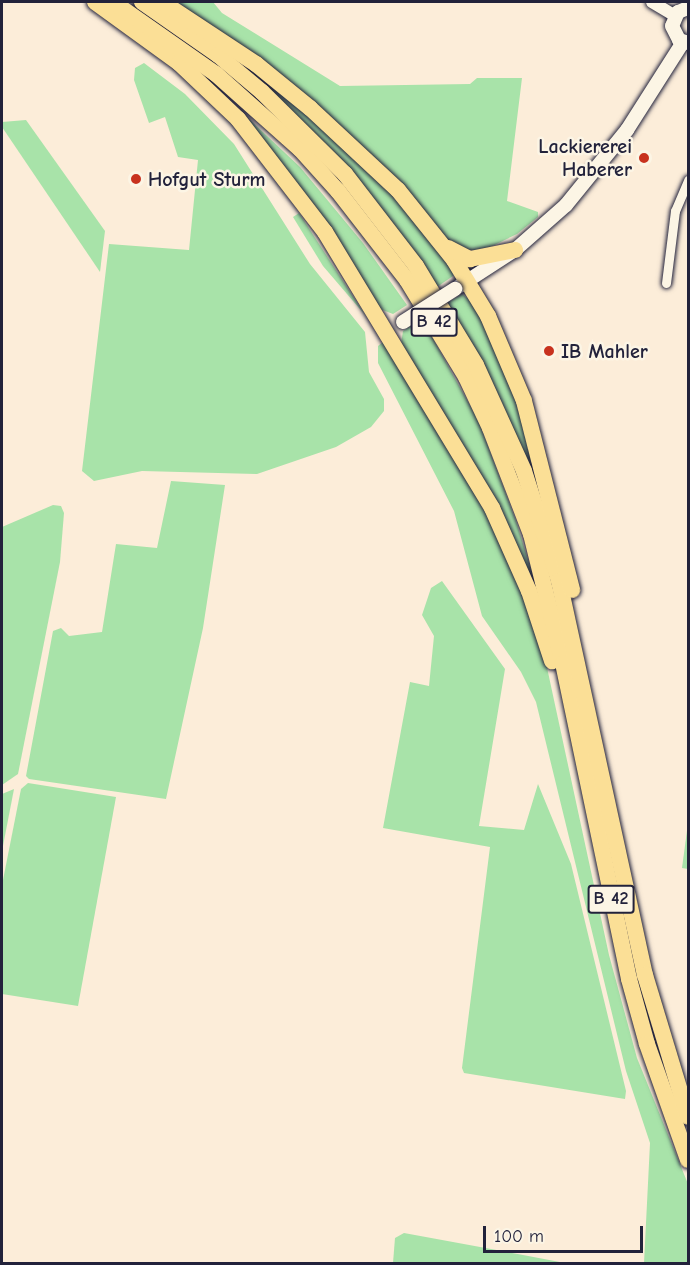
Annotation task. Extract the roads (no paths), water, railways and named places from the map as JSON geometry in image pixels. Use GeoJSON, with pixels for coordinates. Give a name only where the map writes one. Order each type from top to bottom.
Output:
{"type":"FeatureCollection","features":[{"type":"Feature","properties":{"kind":"highway"},"geometry":{"type":"LineString","coordinates":[[95,2],[179,63],[238,119],[301,198],[387,331],[473,473],[512,549],[581,753]]}},
{"type":"Feature","properties":{"kind":"highway","name":"B 42"},"geometry":{"type":"LineString","coordinates":[[113,2],[216,74],[300,149],[374,235],[438,328],[490,428],[531,534],[629,979],[654,1065],[688,1161]]}},
{"type":"Feature","properties":{"kind":"highway","name":"B 42"},"geometry":{"type":"LineString","coordinates":[[142,2],[218,55],[305,132],[382,219],[448,314],[481,375],[524,471],[559,581],[584,687],[645,975],[688,1117]]}},
{"type":"Feature","properties":{"kind":"highway"},"geometry":{"type":"LineString","coordinates":[[162,2],[256,64],[310,108],[398,190],[442,243],[462,285],[509,362],[539,451],[576,610],[584,687]]}},
{"type":"Feature","properties":{"kind":"highway"},"geometry":{"type":"LineString","coordinates":[[442,243],[470,259],[515,250]]}},
{"type":"Feature","properties":{"kind":"main road"},"geometry":{"type":"LineString","coordinates":[[387,331],[515,250],[566,205],[601,163],[654,92],[686,43],[673,31],[675,16],[688,8]]}},
{"type":"Feature","properties":{"kind":"street"},"geometry":{"type":"LineString","coordinates":[[652,2],[675,16]]}},
{"type":"Feature","properties":{"kind":"street"},"geometry":{"type":"LineString","coordinates":[[666,283],[675,211],[688,180]]}},
{"type":"Feature","properties":{"kind":"place","name":"Lackiererei Haberer"},"geometry":{"type":"Point","coordinates":[644,158]}},
{"type":"Feature","properties":{"kind":"place","name":"Hofgut Sturm"},"geometry":{"type":"Point","coordinates":[136,179]}},
{"type":"Feature","properties":{"kind":"place","name":"IB Mahler"},"geometry":{"type":"Point","coordinates":[549,351]}}]}
